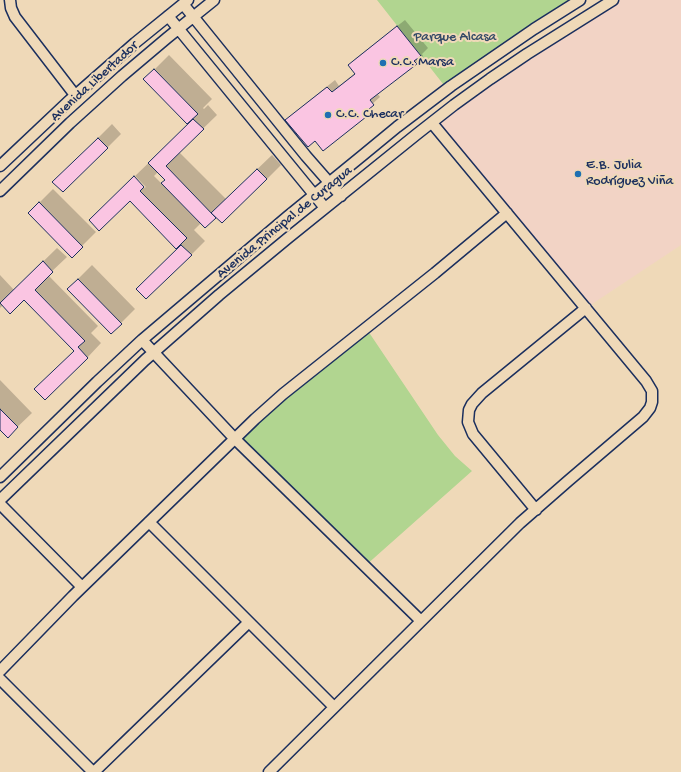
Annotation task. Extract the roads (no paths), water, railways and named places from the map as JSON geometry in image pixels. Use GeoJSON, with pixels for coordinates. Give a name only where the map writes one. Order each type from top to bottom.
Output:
{"type":"FeatureCollection","features":[{"type":"Feature","properties":{"kind":"street"},"geometry":{"type":"LineString","coordinates":[[10,0],[11,8],[15,17],[75,95]]}},
{"type":"Feature","properties":{"kind":"street","name":"Avenida Libertador"},"geometry":{"type":"LineString","coordinates":[[0,191],[96,99],[214,0]]}},
{"type":"Feature","properties":{"kind":"street","name":"Avenida Principal de Curagua"},"geometry":{"type":"LineString","coordinates":[[0,477],[142,340],[314,195],[451,86],[534,29],[580,0]]}},
{"type":"Feature","properties":{"kind":"street","name":"Avenida Principal de Curagua"},"geometry":{"type":"LineString","coordinates":[[0,500],[153,353],[219,295],[325,208],[432,123],[497,75],[613,0]]}},
{"type":"Feature","properties":{"kind":"street"},"geometry":{"type":"LineString","coordinates":[[186,2],[194,16],[306,156],[341,196]]}},
{"type":"Feature","properties":{"kind":"street","name":"Avenida Libertador"},"geometry":{"type":"LineString","coordinates":[[0,166],[75,95],[135,43],[186,2]]}},
{"type":"Feature","properties":{"kind":"street"},"geometry":{"type":"LineString","coordinates":[[168,16],[325,208]]}},
{"type":"Feature","properties":{"kind":"street"},"geometry":{"type":"LineString","coordinates":[[268,772],[520,524],[643,417],[650,408],[652,402],[652,391],[646,381],[432,123]]}},
{"type":"Feature","properties":{"kind":"street"},"geometry":{"type":"LineString","coordinates":[[0,671],[82,587],[255,419],[283,394],[508,213]]}},
{"type":"Feature","properties":{"kind":"street"},"geometry":{"type":"LineString","coordinates":[[536,510],[473,434],[468,422],[469,410],[472,404],[482,393],[586,308]]}},
{"type":"Feature","properties":{"kind":"street"},"geometry":{"type":"LineString","coordinates":[[142,340],[235,439],[421,621]]}},
{"type":"Feature","properties":{"kind":"street"},"geometry":{"type":"LineString","coordinates":[[0,504],[82,587]]}},
{"type":"Feature","properties":{"kind":"street"},"geometry":{"type":"LineString","coordinates":[[149,522],[334,707]]}},
{"type":"Feature","properties":{"kind":"street"},"geometry":{"type":"LineString","coordinates":[[0,679],[93,772],[249,622]]}},
{"type":"Feature","properties":{"kind":"place","name":"C.C. Marsa"},"geometry":{"type":"Point","coordinates":[383,63]}},
{"type":"Feature","properties":{"kind":"place","name":"C.C. Checar"},"geometry":{"type":"Point","coordinates":[328,115]}},
{"type":"Feature","properties":{"kind":"place","name":"E.B. Julia Rodríguez Viña"},"geometry":{"type":"Point","coordinates":[578,174]}},
{"type":"Feature","properties":{"kind":"park label","name":"Parque Alcasa"},"geometry":{"type":"Point","coordinates":[455,38]}}]}
